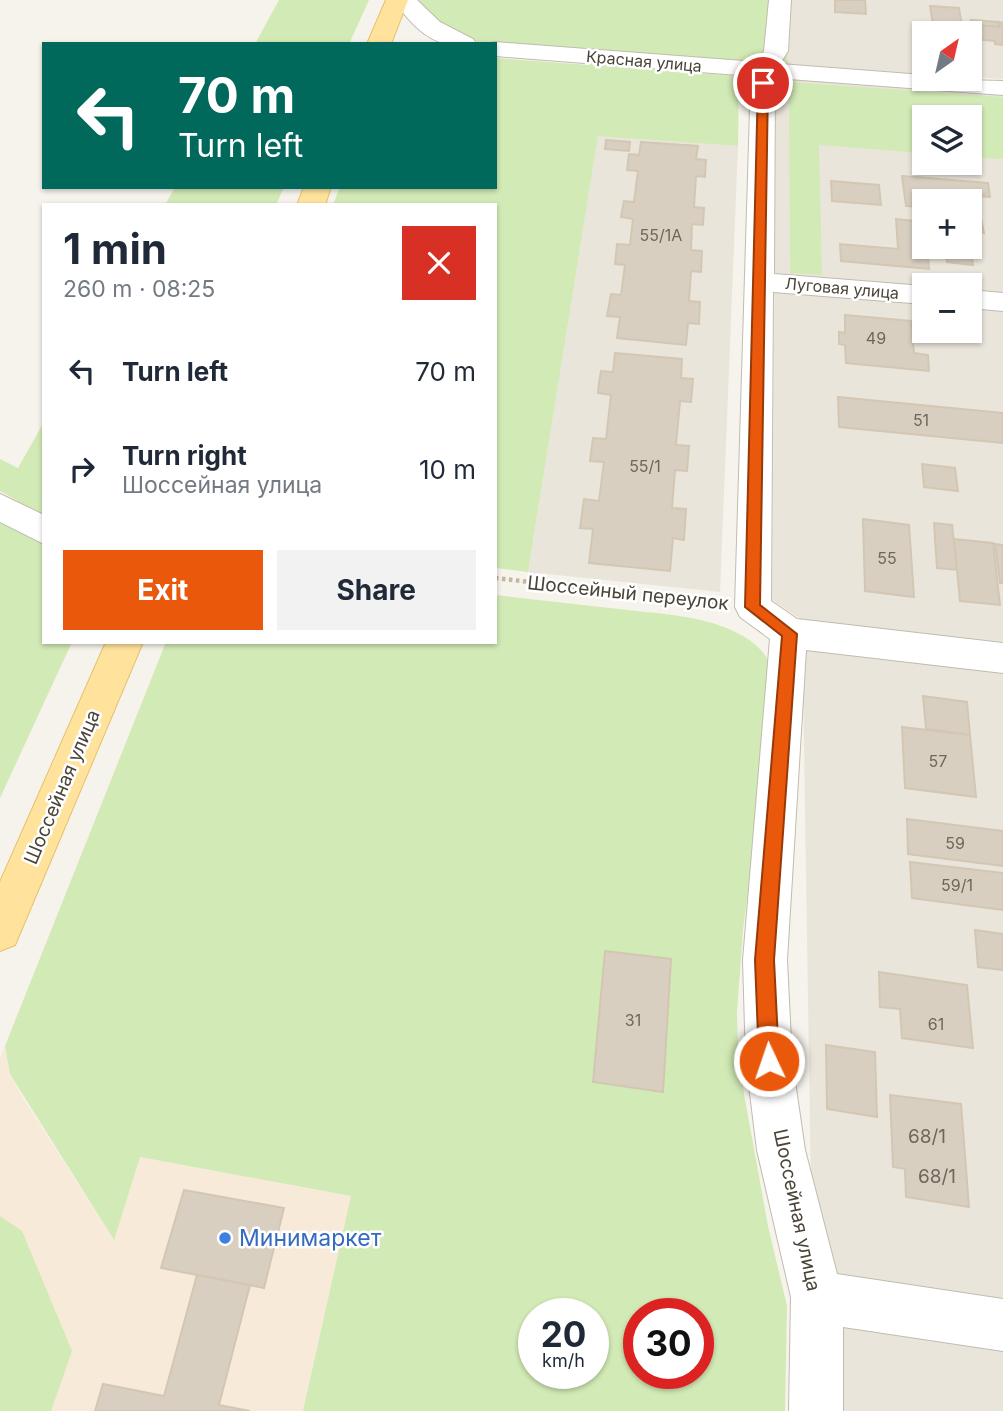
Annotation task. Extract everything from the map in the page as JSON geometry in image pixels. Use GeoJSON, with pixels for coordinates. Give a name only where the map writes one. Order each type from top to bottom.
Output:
{"type":"FeatureCollection","features":[{"type":"Feature","properties":{"kind":"main road"},"geometry":{"type":"LineString","coordinates":[[380,42],[397,0]]}},
{"type":"Feature","properties":{"kind":"main road","name":"Шоссейная улица"},"geometry":{"type":"LineString","coordinates":[[0,931],[124,644]]}},
{"type":"Feature","properties":{"kind":"street"},"geometry":{"type":"LineString","coordinates":[[406,0],[419,17],[461,42]]}},
{"type":"Feature","properties":{"kind":"street"},"geometry":{"type":"LineString","coordinates":[[753,607],[763,71],[776,51],[780,0]]}},
{"type":"Feature","properties":{"kind":"street","name":"Красная улица"},"geometry":{"type":"LineString","coordinates":[[497,49],[1003,88]]}},
{"type":"Feature","properties":{"kind":"street","name":"Луговая улица"},"geometry":{"type":"LineString","coordinates":[[759,282],[912,294]]}},
{"type":"Feature","properties":{"kind":"street"},"geometry":{"type":"LineString","coordinates":[[982,300],[1003,302]]}},
{"type":"Feature","properties":{"kind":"street"},"geometry":{"type":"LineString","coordinates":[[0,506],[42,530]]}},
{"type":"Feature","properties":{"kind":"street","name":"Шоссейный переулок"},"geometry":{"type":"LineString","coordinates":[[753,607],[789,634]]}},
{"type":"Feature","properties":{"kind":"street"},"geometry":{"type":"LineString","coordinates":[[789,634],[1003,658]]}},
{"type":"Feature","properties":{"kind":"street","name":"Шоссейная улица"},"geometry":{"type":"LineString","coordinates":[[789,634],[765,960],[766,1004],[769,1061],[781,1150],[817,1297],[816,1411]]}},
{"type":"Feature","properties":{"kind":"street"},"geometry":{"type":"LineString","coordinates":[[817,1297],[1003,1325]]}},
{"type":"Feature","properties":{"kind":"path","name":"Шоссейный переулок"},"geometry":{"type":"LineString","coordinates":[[497,578],[753,607]]}},
{"type":"Feature","properties":{"kind":"shaded area"},"geometry":{"type":"Polygon","coordinates":[[[792,0],[1003,0],[1003,79],[982,78],[982,21],[912,21],[912,73],[787,64],[792,0]]]}},
{"type":"Feature","properties":{"kind":"shaded area"},"geometry":{"type":"Polygon","coordinates":[[[776,76],[912,86],[912,91],[1003,93],[1003,1411],[831,1411],[811,1188],[802,620],[772,600],[776,76]]]}},
{"type":"Feature","properties":{"kind":"shaded area"},"geometry":{"type":"Polygon","coordinates":[[[598,135],[738,146],[720,592],[528,572],[598,135]]]}},
{"type":"Feature","properties":{"kind":"shaded area"},"geometry":{"type":"Polygon","coordinates":[[[5,1046],[10,1074],[23,1098],[113,1239],[140,1157],[351,1196],[303,1411],[0,1411],[0,1058],[5,1046]]]}},
{"type":"Feature","properties":{"kind":"green space"},"geometry":{"type":"Polygon","coordinates":[[[279,0],[369,0],[350,42],[256,42],[279,0]]]}},
{"type":"Feature","properties":{"kind":"green space"},"geometry":{"type":"Polygon","coordinates":[[[416,0],[792,0],[787,64],[478,42],[438,22],[416,0]]]}},
{"type":"Feature","properties":{"kind":"green space"},"geometry":{"type":"Polygon","coordinates":[[[497,58],[739,76],[738,146],[598,136],[528,572],[497,568],[497,203],[334,203],[339,189],[497,189],[497,58]]]}},
{"type":"Feature","properties":{"kind":"green space"},"geometry":{"type":"Polygon","coordinates":[[[789,82],[1003,97],[1003,159],[982,158],[982,105],[912,105],[912,152],[819,145],[822,275],[790,273],[789,82]]]}},
{"type":"Feature","properties":{"kind":"green space"},"geometry":{"type":"Polygon","coordinates":[[[174,189],[283,189],[277,203],[166,203],[174,189]]]}},
{"type":"Feature","properties":{"kind":"green space"},"geometry":{"type":"Polygon","coordinates":[[[42,426],[42,515],[0,491],[0,459],[18,468],[42,426]]]}},
{"type":"Feature","properties":{"kind":"green space"},"geometry":{"type":"Polygon","coordinates":[[[0,519],[42,544],[42,644],[71,644],[0,798],[0,519]]]}},
{"type":"Feature","properties":{"kind":"green space"},"geometry":{"type":"Polygon","coordinates":[[[497,595],[668,614],[708,622],[748,639],[760,649],[772,668],[775,676],[743,930],[737,1012],[738,1052],[744,1094],[768,1226],[787,1306],[785,1411],[303,1411],[351,1196],[140,1157],[114,1240],[10,1074],[5,1046],[165,644],[497,644],[497,595]]]}},
{"type":"Feature","properties":{"kind":"green space"},"geometry":{"type":"Polygon","coordinates":[[[0,1216],[22,1231],[72,1351],[51,1411],[0,1411],[0,1216]]]}},
{"type":"Feature","properties":{"kind":"building"},"geometry":{"type":"Polygon","coordinates":[[[835,0],[865,0],[866,14],[835,12],[835,0]]]}},
{"type":"Feature","properties":{"kind":"building"},"geometry":{"type":"Polygon","coordinates":[[[930,6],[959,8],[961,21],[932,21],[930,6]]]}},
{"type":"Feature","properties":{"kind":"building"},"geometry":{"type":"Polygon","coordinates":[[[971,20],[999,22],[1000,27],[982,26],[982,21],[971,20]]]}},
{"type":"Feature","properties":{"kind":"building"},"geometry":{"type":"Polygon","coordinates":[[[999,22],[1003,23],[1003,45],[982,40],[982,26],[1000,27],[999,22]]]}},
{"type":"Feature","properties":{"kind":"building"},"geometry":{"type":"Polygon","coordinates":[[[606,140],[630,142],[629,151],[605,149],[606,140]]]}},
{"type":"Feature","properties":{"kind":"building"},"geometry":{"type":"Polygon","coordinates":[[[641,142],[698,146],[696,159],[706,160],[705,177],[696,176],[694,207],[704,208],[703,225],[692,224],[691,250],[702,251],[701,272],[691,271],[689,301],[700,302],[699,324],[688,323],[686,345],[617,338],[620,317],[607,316],[611,294],[621,295],[625,265],[615,264],[617,244],[630,245],[633,219],[621,217],[624,201],[634,202],[638,171],[627,170],[629,154],[639,155],[641,142]]]}},
{"type":"Feature","properties":{"kind":"building"},"geometry":{"type":"Polygon","coordinates":[[[902,176],[988,183],[990,197],[982,197],[982,189],[912,189],[912,206],[906,206],[902,176]]]}},
{"type":"Feature","properties":{"kind":"building"},"geometry":{"type":"Polygon","coordinates":[[[831,181],[879,185],[881,205],[832,201],[831,181]]]}},
{"type":"Feature","properties":{"kind":"building"},"geometry":{"type":"Polygon","coordinates":[[[896,219],[912,221],[912,259],[928,259],[929,269],[841,261],[840,244],[898,249],[896,219]]]}},
{"type":"Feature","properties":{"kind":"building"},"geometry":{"type":"Polygon","coordinates":[[[946,259],[972,259],[973,265],[947,262],[946,259]]]}},
{"type":"Feature","properties":{"kind":"building"},"geometry":{"type":"Polygon","coordinates":[[[845,315],[911,321],[914,353],[928,355],[929,371],[846,363],[845,345],[839,344],[839,332],[845,333],[845,315]]]}},
{"type":"Feature","properties":{"kind":"building"},"geometry":{"type":"Polygon","coordinates":[[[615,353],[682,359],[681,378],[693,379],[691,402],[680,401],[676,445],[689,446],[687,471],[675,470],[672,508],[686,509],[684,540],[673,538],[670,571],[589,563],[593,529],[580,528],[584,499],[599,501],[604,462],[590,461],[593,438],[606,439],[611,395],[598,393],[599,382],[601,371],[613,372],[615,353]]]}},
{"type":"Feature","properties":{"kind":"building"},"geometry":{"type":"Polygon","coordinates":[[[838,397],[1003,413],[1003,443],[839,427],[838,397]]]}},
{"type":"Feature","properties":{"kind":"building"},"geometry":{"type":"Polygon","coordinates":[[[922,464],[955,468],[958,491],[924,487],[922,464]]]}},
{"type":"Feature","properties":{"kind":"building"},"geometry":{"type":"Polygon","coordinates":[[[863,519],[909,525],[914,597],[865,591],[863,519]]]}},
{"type":"Feature","properties":{"kind":"building"},"geometry":{"type":"Polygon","coordinates":[[[934,523],[952,525],[957,570],[937,568],[934,523]]]}},
{"type":"Feature","properties":{"kind":"building"},"geometry":{"type":"Polygon","coordinates":[[[954,539],[993,543],[1000,605],[960,601],[954,539]]]}},
{"type":"Feature","properties":{"kind":"building"},"geometry":{"type":"Polygon","coordinates":[[[995,544],[1003,545],[1003,583],[1000,583],[995,544]]]}},
{"type":"Feature","properties":{"kind":"building"},"geometry":{"type":"Polygon","coordinates":[[[923,696],[967,702],[970,735],[926,729],[923,696]]]}},
{"type":"Feature","properties":{"kind":"building"},"geometry":{"type":"Polygon","coordinates":[[[902,727],[970,735],[976,797],[905,788],[902,727]]]}},
{"type":"Feature","properties":{"kind":"building"},"geometry":{"type":"Polygon","coordinates":[[[907,819],[1003,831],[1003,866],[908,854],[907,819]]]}},
{"type":"Feature","properties":{"kind":"building"},"geometry":{"type":"Polygon","coordinates":[[[910,862],[1003,873],[1003,910],[912,898],[910,862]]]}},
{"type":"Feature","properties":{"kind":"building"},"geometry":{"type":"Polygon","coordinates":[[[975,930],[1003,934],[1003,970],[978,967],[975,930]]]}},
{"type":"Feature","properties":{"kind":"building"},"geometry":{"type":"Polygon","coordinates":[[[605,951],[671,959],[663,1092],[593,1082],[605,951]]]}},
{"type":"Feature","properties":{"kind":"building"},"geometry":{"type":"Polygon","coordinates":[[[879,972],[967,985],[973,1048],[902,1038],[900,1009],[880,1007],[879,972]]]}},
{"type":"Feature","properties":{"kind":"building"},"geometry":{"type":"Polygon","coordinates":[[[826,1045],[875,1052],[877,1117],[827,1109],[826,1045]]]}},
{"type":"Feature","properties":{"kind":"building"},"geometry":{"type":"Polygon","coordinates":[[[890,1095],[961,1104],[969,1207],[906,1197],[905,1169],[893,1167],[890,1095]]]}},
{"type":"Feature","properties":{"kind":"building"},"geometry":{"type":"Polygon","coordinates":[[[184,1190],[284,1208],[264,1288],[161,1268],[184,1190]]]}},
{"type":"Feature","properties":{"kind":"building"},"geometry":{"type":"Polygon","coordinates":[[[197,1275],[250,1285],[219,1405],[250,1411],[95,1411],[103,1384],[164,1396],[197,1275]]]}},
{"type":"Feature","properties":{"kind":"place","name":"Минимаркет"},"geometry":{"type":"Point","coordinates":[225,1238]}},
{"type":"Feature","properties":{"kind":"route"},"geometry":{"type":"LineString","coordinates":[[763,83],[753,607],[789,634],[765,960],[769,1061]]}}]}
